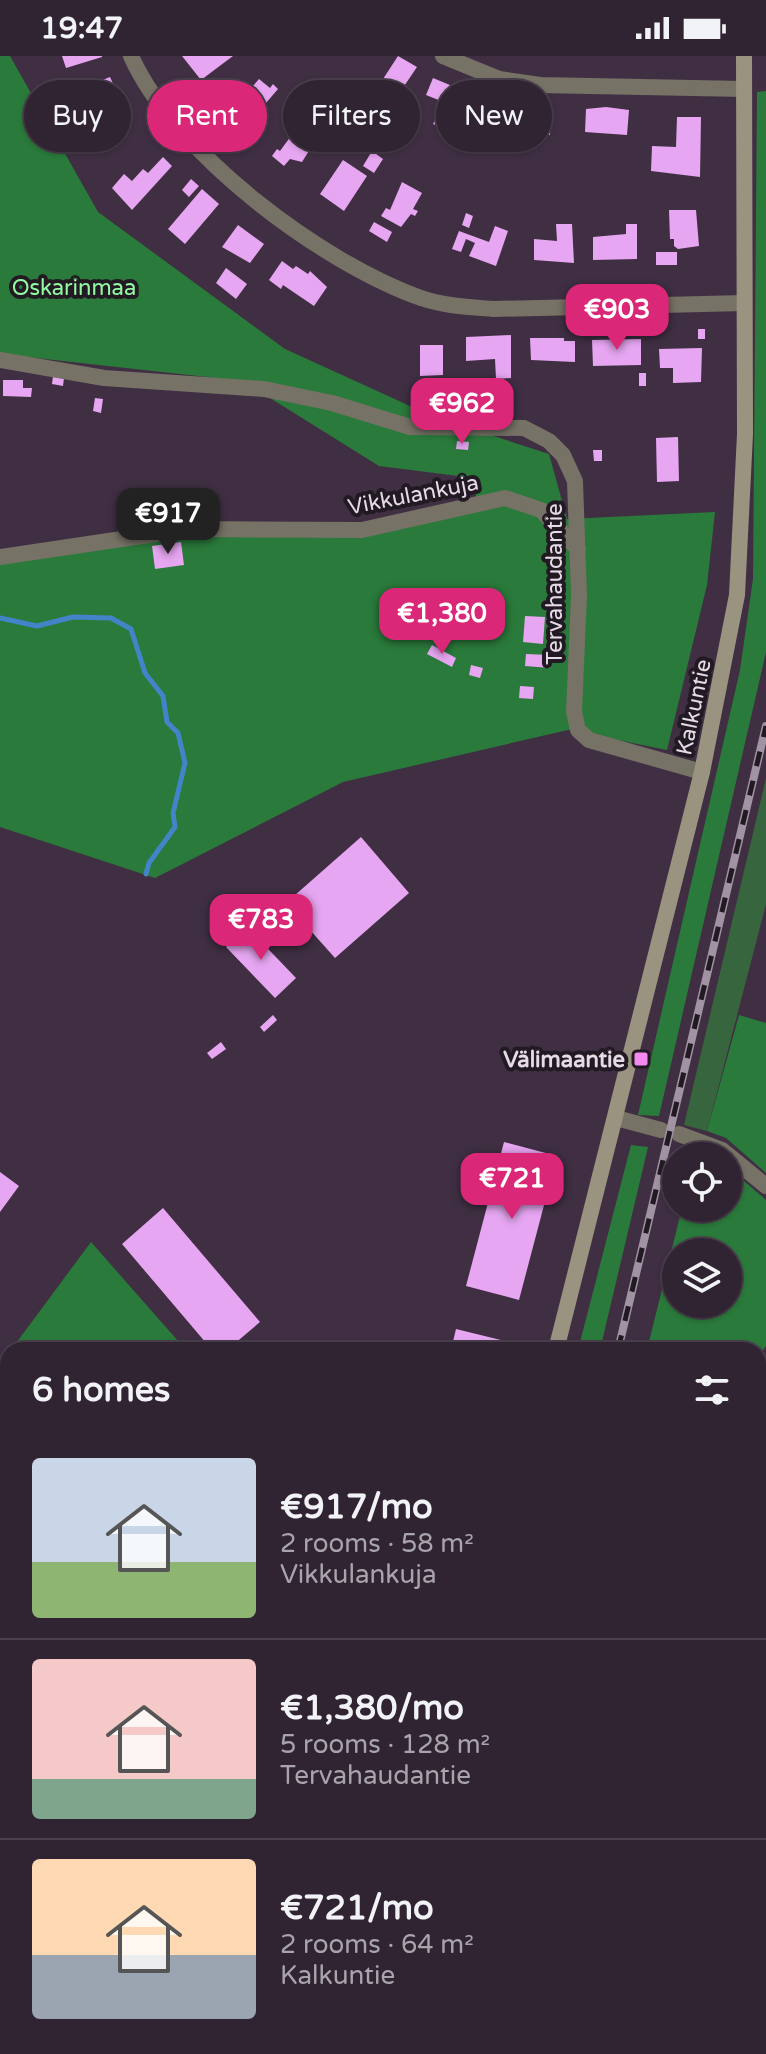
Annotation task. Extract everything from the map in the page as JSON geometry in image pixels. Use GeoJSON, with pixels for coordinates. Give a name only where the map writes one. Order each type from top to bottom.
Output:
{"type":"FeatureCollection","features":[{"type":"Feature","properties":{"kind":"street"},"geometry":{"type":"LineString","coordinates":[[131,56],[155,101],[174,126],[227,177],[354,267],[422,298],[455,306],[493,309],[744,303]]}},
{"type":"Feature","properties":{"kind":"street"},"geometry":{"type":"LineString","coordinates":[[443,56],[499,79],[540,85],[744,89]]}},
{"type":"Feature","properties":{"kind":"street","name":"Kalkuntie"},"geometry":{"type":"LineString","coordinates":[[558,1342],[702,772],[721,689],[740,565],[744,499],[744,56]]}},
{"type":"Feature","properties":{"kind":"street","name":"Tervahaudantie"},"geometry":{"type":"LineString","coordinates":[[0,360],[104,378],[264,389],[332,403],[410,427],[524,428],[549,441],[563,455],[575,481],[578,549],[574,712],[578,730],[595,743],[702,772]]}},
{"type":"Feature","properties":{"kind":"street","name":"Vikkulankuja"},"geometry":{"type":"LineString","coordinates":[[0,557],[189,529],[362,530],[505,498],[541,510],[578,549]]}},
{"type":"Feature","properties":{"kind":"street"},"geometry":{"type":"LineString","coordinates":[[616,1118],[661,1130]]}},
{"type":"Feature","properties":{"kind":"street"},"geometry":{"type":"LineString","coordinates":[[679,1134],[715,1146],[766,1186]]}},
{"type":"Feature","properties":{"kind":"green space","name":"Oskarinmaa"},"geometry":{"type":"Polygon","coordinates":[[[0,56],[10,56],[24,81],[24,152],[64,152],[98,212],[285,349],[432,416],[549,454],[567,519],[715,512],[707,585],[667,750],[593,735],[581,727],[343,782],[155,878],[0,827],[0,559],[190,535],[363,534],[477,505],[474,478],[379,466],[243,381],[0,354],[0,56]]]}},
{"type":"Feature","properties":{"kind":"green space"},"geometry":{"type":"Polygon","coordinates":[[[766,91],[766,652],[659,1116],[638,1115],[740,670],[753,579],[757,92],[766,91]]]}},
{"type":"Feature","properties":{"kind":"green space"},"geometry":{"type":"Polygon","coordinates":[[[766,778],[766,904],[707,1131],[684,1125],[766,778]]]}},
{"type":"Feature","properties":{"kind":"green space"},"geometry":{"type":"Polygon","coordinates":[[[739,1015],[766,1023],[766,1173],[742,1152],[742,1142],[731,1142],[707,1131],[739,1015]]]}},
{"type":"Feature","properties":{"kind":"green space"},"geometry":{"type":"Polygon","coordinates":[[[631,1145],[648,1147],[602,1342],[580,1342],[631,1145]]]}},
{"type":"Feature","properties":{"kind":"green space"},"geometry":{"type":"Polygon","coordinates":[[[742,1179],[766,1200],[766,1342],[649,1342],[662,1289],[662,1318],[742,1318],[742,1238],[675,1238],[679,1222],[742,1222],[742,1179]]]}},
{"type":"Feature","properties":{"kind":"green space"},"geometry":{"type":"Polygon","coordinates":[[[91,1242],[179,1342],[17,1342],[91,1242]]]}},
{"type":"Feature","properties":{"kind":"building"},"geometry":{"type":"Polygon","coordinates":[[[62,56],[102,56],[102,57],[66,68],[62,56]]]}},
{"type":"Feature","properties":{"kind":"building"},"geometry":{"type":"Polygon","coordinates":[[[182,56],[233,56],[201,80],[182,56]]]}},
{"type":"Feature","properties":{"kind":"building"},"geometry":{"type":"Polygon","coordinates":[[[398,56],[417,67],[408,80],[382,80],[398,56]]]}},
{"type":"Feature","properties":{"kind":"building"},"geometry":{"type":"Polygon","coordinates":[[[433,78],[438,80],[436,99],[426,95],[433,78]]]}},
{"type":"Feature","properties":{"kind":"building"},"geometry":{"type":"Polygon","coordinates":[[[273,84],[278,89],[267,102],[267,86],[270,88],[273,84]]]}},
{"type":"Feature","properties":{"kind":"building"},"geometry":{"type":"Polygon","coordinates":[[[606,107],[629,110],[627,135],[585,132],[586,109],[606,107]]]}},
{"type":"Feature","properties":{"kind":"building"},"geometry":{"type":"Polygon","coordinates":[[[677,117],[701,117],[700,177],[651,171],[652,146],[676,147],[677,117]]]}},
{"type":"Feature","properties":{"kind":"building"},"geometry":{"type":"Polygon","coordinates":[[[283,147],[283,152],[308,152],[302,162],[290,159],[284,166],[272,156],[277,149],[280,151],[283,147]]]}},
{"type":"Feature","properties":{"kind":"building"},"geometry":{"type":"Polygon","coordinates":[[[371,152],[383,159],[374,173],[363,166],[371,152]]]}},
{"type":"Feature","properties":{"kind":"building"},"geometry":{"type":"Polygon","coordinates":[[[163,157],[172,166],[132,210],[112,188],[124,174],[132,181],[143,169],[148,173],[163,157]]]}},
{"type":"Feature","properties":{"kind":"building"},"geometry":{"type":"Polygon","coordinates":[[[343,160],[367,176],[344,211],[320,194],[343,160]]]}},
{"type":"Feature","properties":{"kind":"building"},"geometry":{"type":"Polygon","coordinates":[[[191,179],[199,186],[189,197],[182,190],[191,179]]]}},
{"type":"Feature","properties":{"kind":"building"},"geometry":{"type":"Polygon","coordinates":[[[402,182],[422,193],[413,209],[418,211],[415,216],[411,214],[401,227],[381,216],[386,208],[390,210],[402,182]]]}},
{"type":"Feature","properties":{"kind":"building"},"geometry":{"type":"Polygon","coordinates":[[[202,189],[219,204],[185,244],[168,229],[202,189]]]}},
{"type":"Feature","properties":{"kind":"building"},"geometry":{"type":"Polygon","coordinates":[[[669,210],[696,210],[699,246],[678,249],[674,246],[674,239],[670,239],[669,210]]]}},
{"type":"Feature","properties":{"kind":"building"},"geometry":{"type":"Polygon","coordinates":[[[466,213],[473,216],[469,228],[462,225],[466,213]]]}},
{"type":"Feature","properties":{"kind":"building"},"geometry":{"type":"Polygon","coordinates":[[[374,222],[392,232],[387,242],[369,231],[374,222]]]}},
{"type":"Feature","properties":{"kind":"building"},"geometry":{"type":"Polygon","coordinates":[[[556,224],[572,224],[574,263],[534,260],[534,239],[557,241],[556,224]]]}},
{"type":"Feature","properties":{"kind":"building"},"geometry":{"type":"Polygon","coordinates":[[[626,224],[637,224],[637,259],[593,260],[593,237],[626,234],[626,224]]]}},
{"type":"Feature","properties":{"kind":"building"},"geometry":{"type":"Polygon","coordinates":[[[238,225],[264,244],[250,263],[222,247],[238,225]]]}},
{"type":"Feature","properties":{"kind":"building"},"geometry":{"type":"Polygon","coordinates":[[[495,226],[508,231],[496,266],[469,256],[475,243],[466,239],[461,252],[452,249],[459,231],[489,242],[495,226]]]}},
{"type":"Feature","properties":{"kind":"building"},"geometry":{"type":"Polygon","coordinates":[[[656,252],[677,252],[677,265],[656,265],[656,252]]]}},
{"type":"Feature","properties":{"kind":"building"},"geometry":{"type":"Polygon","coordinates":[[[282,261],[293,269],[296,266],[308,274],[310,271],[327,287],[314,306],[283,285],[281,289],[269,280],[282,261]]]}},
{"type":"Feature","properties":{"kind":"building"},"geometry":{"type":"Polygon","coordinates":[[[226,268],[247,284],[236,299],[216,283],[226,268]]]}},
{"type":"Feature","properties":{"kind":"building"},"geometry":{"type":"Polygon","coordinates":[[[698,329],[705,329],[705,339],[698,339],[698,329]]]}},
{"type":"Feature","properties":{"kind":"building"},"geometry":{"type":"Polygon","coordinates":[[[511,335],[511,378],[496,379],[495,359],[466,361],[466,337],[511,335]]]}},
{"type":"Feature","properties":{"kind":"building"},"geometry":{"type":"Polygon","coordinates":[[[530,338],[575,341],[575,362],[531,360],[530,338]]]}},
{"type":"Feature","properties":{"kind":"building"},"geometry":{"type":"Polygon","coordinates":[[[641,339],[641,365],[593,366],[592,340],[641,339]]]}},
{"type":"Feature","properties":{"kind":"building"},"geometry":{"type":"Polygon","coordinates":[[[420,345],[443,345],[443,375],[420,376],[420,345]]]}},
{"type":"Feature","properties":{"kind":"building"},"geometry":{"type":"Polygon","coordinates":[[[702,348],[701,382],[673,383],[673,368],[660,368],[659,349],[702,348]]]}},
{"type":"Feature","properties":{"kind":"building"},"geometry":{"type":"Polygon","coordinates":[[[639,373],[646,373],[646,386],[639,386],[639,373]]]}},
{"type":"Feature","properties":{"kind":"building"},"geometry":{"type":"Polygon","coordinates":[[[53,376],[64,378],[63,386],[52,384],[53,376]]]}},
{"type":"Feature","properties":{"kind":"building"},"geometry":{"type":"Polygon","coordinates":[[[3,380],[23,380],[23,388],[32,388],[31,397],[3,396],[3,380]]]}},
{"type":"Feature","properties":{"kind":"building"},"geometry":{"type":"Polygon","coordinates":[[[95,398],[103,399],[101,413],[93,411],[95,398]]]}},
{"type":"Feature","properties":{"kind":"building"},"geometry":{"type":"Polygon","coordinates":[[[436,404],[453,404],[453,412],[436,413],[436,404]]]}},
{"type":"Feature","properties":{"kind":"building"},"geometry":{"type":"Polygon","coordinates":[[[489,405],[503,406],[503,413],[489,413],[489,405]]]}},
{"type":"Feature","properties":{"kind":"building"},"geometry":{"type":"Polygon","coordinates":[[[678,437],[679,481],[657,482],[656,438],[678,437]]]}},
{"type":"Feature","properties":{"kind":"building"},"geometry":{"type":"Polygon","coordinates":[[[457,441],[469,442],[468,450],[456,449],[457,441]]]}},
{"type":"Feature","properties":{"kind":"building"},"geometry":{"type":"Polygon","coordinates":[[[593,450],[602,450],[602,461],[594,461],[593,450]]]}},
{"type":"Feature","properties":{"kind":"building"},"geometry":{"type":"Polygon","coordinates":[[[181,542],[184,565],[155,569],[152,546],[181,542]]]}},
{"type":"Feature","properties":{"kind":"building"},"geometry":{"type":"Polygon","coordinates":[[[451,594],[462,599],[457,609],[446,604],[451,594]]]}},
{"type":"Feature","properties":{"kind":"building"},"geometry":{"type":"Polygon","coordinates":[[[525,616],[545,617],[543,644],[523,642],[525,616]]]}},
{"type":"Feature","properties":{"kind":"building"},"geometry":{"type":"Polygon","coordinates":[[[432,645],[456,658],[452,667],[427,654],[432,645]]]}},
{"type":"Feature","properties":{"kind":"building"},"geometry":{"type":"Polygon","coordinates":[[[526,654],[551,655],[550,668],[525,666],[526,654]]]}},
{"type":"Feature","properties":{"kind":"building"},"geometry":{"type":"Polygon","coordinates":[[[471,665],[483,668],[480,678],[469,675],[471,665]]]}},
{"type":"Feature","properties":{"kind":"building"},"geometry":{"type":"Polygon","coordinates":[[[520,686],[534,687],[533,699],[519,698],[520,686]]]}},
{"type":"Feature","properties":{"kind":"building"},"geometry":{"type":"Polygon","coordinates":[[[361,837],[409,893],[335,958],[286,903],[361,837]]]}},
{"type":"Feature","properties":{"kind":"building"},"geometry":{"type":"Polygon","coordinates":[[[247,927],[296,978],[275,998],[226,947],[247,927]]]}},
{"type":"Feature","properties":{"kind":"building"},"geometry":{"type":"Polygon","coordinates":[[[273,1015],[277,1020],[264,1032],[260,1027],[273,1015]]]}},
{"type":"Feature","properties":{"kind":"building"},"geometry":{"type":"Polygon","coordinates":[[[221,1042],[226,1049],[212,1059],[207,1053],[221,1042]]]}},
{"type":"Feature","properties":{"kind":"building"},"geometry":{"type":"Polygon","coordinates":[[[504,1142],[557,1156],[519,1300],[466,1286],[504,1142]]]}},
{"type":"Feature","properties":{"kind":"building"},"geometry":{"type":"Polygon","coordinates":[[[0,1172],[19,1186],[0,1212],[0,1172]]]}},
{"type":"Feature","properties":{"kind":"building"},"geometry":{"type":"Polygon","coordinates":[[[163,1208],[260,1322],[236,1342],[205,1342],[122,1244],[163,1208]]]}},
{"type":"Feature","properties":{"kind":"building"},"geometry":{"type":"Polygon","coordinates":[[[456,1329],[509,1342],[453,1342],[456,1329]]]}},
{"type":"Feature","properties":{"kind":"waterway"},"geometry":{"type":"LineString","coordinates":[[0,618],[37,626],[73,617],[111,618],[131,629],[145,673],[163,696],[167,722],[178,733],[185,763],[173,813],[175,827],[149,863],[146,874]]}},
{"type":"Feature","properties":{"kind":"railway"},"geometry":{"type":"LineString","coordinates":[[620,1342],[766,726]]}},
{"type":"Feature","properties":{"kind":"place","name":"Välimaantie"},"geometry":{"type":"Point","coordinates":[641,1059]}}]}
